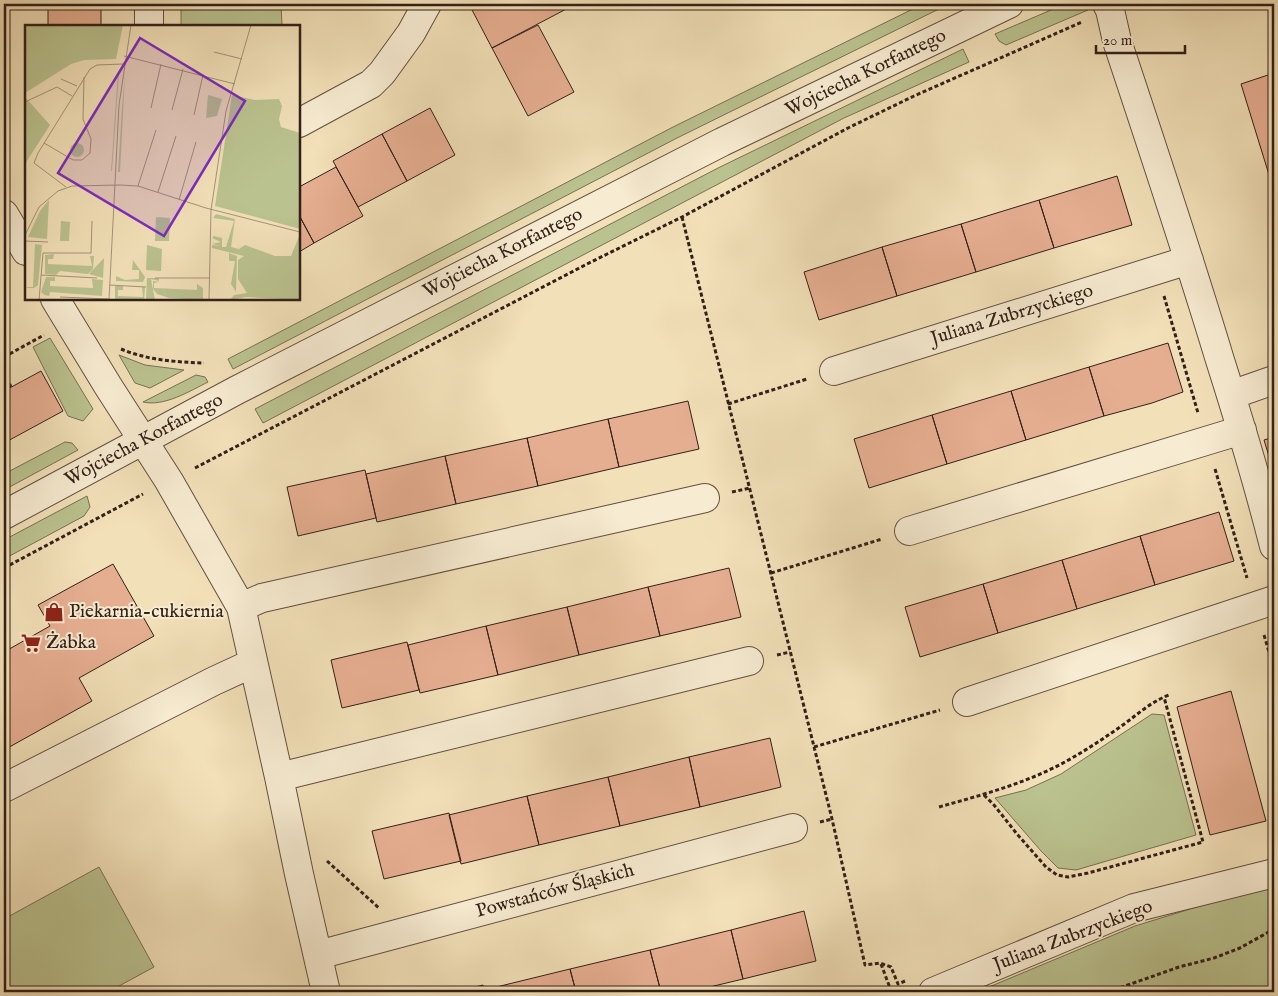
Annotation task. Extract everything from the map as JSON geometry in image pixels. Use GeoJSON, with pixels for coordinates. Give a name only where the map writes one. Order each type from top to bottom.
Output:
{"type":"FeatureCollection","features":[{"type":"Feature","properties":{"kind":"street"},"geometry":{"type":"LineString","coordinates":[[149,4],[149,25]]}},
{"type":"Feature","properties":{"kind":"street"},"geometry":{"type":"LineString","coordinates":[[300,122],[371,84],[382,73],[410,33],[427,4]]}},
{"type":"Feature","properties":{"kind":"street","name":"Wojciecha Korfantego"},"geometry":{"type":"LineString","coordinates":[[4,515],[237,390],[722,142],[1009,4]]}},
{"type":"Feature","properties":{"kind":"street"},"geometry":{"type":"LineString","coordinates":[[1108,7],[1117,41],[1189,260],[1242,430],[1267,485],[1274,546]]}},
{"type":"Feature","properties":{"kind":"street"},"geometry":{"type":"LineString","coordinates":[[4,214],[25,249]]}},
{"type":"Feature","properties":{"kind":"street","name":"Juliana Zubrzyckiego"},"geometry":{"type":"LineString","coordinates":[[834,371],[1189,260]]}},
{"type":"Feature","properties":{"kind":"street"},"geometry":{"type":"LineString","coordinates":[[56,300],[169,482],[241,607],[326,992]]}},
{"type":"Feature","properties":{"kind":"street"},"geometry":{"type":"LineString","coordinates":[[1231,395],[1274,380]]}},
{"type":"Feature","properties":{"kind":"street"},"geometry":{"type":"LineString","coordinates":[[909,531],[1242,430]]}},
{"type":"Feature","properties":{"kind":"street"},"geometry":{"type":"LineString","coordinates":[[241,607],[262,598],[705,498]]}},
{"type":"Feature","properties":{"kind":"street"},"geometry":{"type":"LineString","coordinates":[[967,702],[1274,600]]}},
{"type":"Feature","properties":{"kind":"street"},"geometry":{"type":"LineString","coordinates":[[279,777],[749,661]]}},
{"type":"Feature","properties":{"kind":"street"},"geometry":{"type":"LineString","coordinates":[[4,788],[253,663]]}},
{"type":"Feature","properties":{"kind":"street","name":"Powstańców Śląskich"},"geometry":{"type":"LineString","coordinates":[[318,955],[793,828]]}},
{"type":"Feature","properties":{"kind":"street","name":"Juliana Zubrzyckiego"},"geometry":{"type":"LineString","coordinates":[[933,992],[1134,908],[1274,873]]}},
{"type":"Feature","properties":{"kind":"path"},"geometry":{"type":"LineString","coordinates":[[4,568],[118,506],[169,482],[582,266],[682,217],[848,128],[1108,7]]}},
{"type":"Feature","properties":{"kind":"path"},"geometry":{"type":"LineString","coordinates":[[682,217],[832,819],[866,965],[880,963],[891,967],[898,984]]}},
{"type":"Feature","properties":{"kind":"path"},"geometry":{"type":"LineString","coordinates":[[4,356],[51,331]]}},
{"type":"Feature","properties":{"kind":"path"},"geometry":{"type":"LineString","coordinates":[[120,349],[148,358],[204,363]]}},
{"type":"Feature","properties":{"kind":"path"},"geometry":{"type":"LineString","coordinates":[[728,404],[834,371]]}},
{"type":"Feature","properties":{"kind":"path"},"geometry":{"type":"LineString","coordinates":[[4,372],[11,387]]}},
{"type":"Feature","properties":{"kind":"path"},"geometry":{"type":"LineString","coordinates":[[771,573],[909,531]]}},
{"type":"Feature","properties":{"kind":"path"},"geometry":{"type":"LineString","coordinates":[[940,807],[1022,782],[1050,770],[1090,747],[1157,700],[1166,696],[1203,842],[1088,873],[1068,877],[1057,875],[1046,867],[984,794]]}},
{"type":"Feature","properties":{"kind":"path"},"geometry":{"type":"LineString","coordinates":[[814,747],[967,702]]}},
{"type":"Feature","properties":{"kind":"path"},"geometry":{"type":"LineString","coordinates":[[321,856],[379,908]]}},
{"type":"Feature","properties":{"kind":"path"},"geometry":{"type":"LineString","coordinates":[[1108,992],[1179,967],[1214,958],[1240,948],[1274,929]]}},
{"type":"Feature","properties":{"kind":"path"},"geometry":{"type":"LineString","coordinates":[[880,963],[890,988]]}},
{"type":"Feature","properties":{"kind":"green space"},"geometry":{"type":"Polygon","coordinates":[[[181,4],[281,4],[282,25],[181,25],[181,4]]]}},
{"type":"Feature","properties":{"kind":"green space"},"geometry":{"type":"Polygon","coordinates":[[[923,4],[941,4],[943,7],[677,138],[233,369],[228,359],[673,127],[923,4]]]}},
{"type":"Feature","properties":{"kind":"green space"},"geometry":{"type":"Polygon","coordinates":[[[1065,4],[1077,4],[1088,10],[1006,45],[999,41],[995,34],[1065,4]]]}},
{"type":"Feature","properties":{"kind":"green space"},"geometry":{"type":"Polygon","coordinates":[[[963,49],[969,62],[844,118],[263,423],[255,409],[718,168],[963,49]]]}},
{"type":"Feature","properties":{"kind":"green space"},"geometry":{"type":"Polygon","coordinates":[[[50,338],[93,409],[83,421],[68,416],[33,347],[50,338]]]}},
{"type":"Feature","properties":{"kind":"green space"},"geometry":{"type":"Polygon","coordinates":[[[119,355],[145,365],[184,370],[150,388],[135,383],[119,355]]]}},
{"type":"Feature","properties":{"kind":"green space"},"geometry":{"type":"Polygon","coordinates":[[[196,375],[205,377],[208,382],[185,394],[168,400],[151,403],[143,402],[196,375]]]}},
{"type":"Feature","properties":{"kind":"green space"},"geometry":{"type":"Polygon","coordinates":[[[65,442],[72,443],[78,450],[4,490],[4,474],[65,442]]]}},
{"type":"Feature","properties":{"kind":"green space"},"geometry":{"type":"Polygon","coordinates":[[[87,496],[90,507],[84,516],[4,559],[4,540],[87,496]]]}},
{"type":"Feature","properties":{"kind":"green space"},"geometry":{"type":"Polygon","coordinates":[[[1152,714],[1164,715],[1196,835],[1076,870],[1058,868],[995,798],[1026,790],[1061,774],[1152,714]]]}},
{"type":"Feature","properties":{"kind":"green space"},"geometry":{"type":"Polygon","coordinates":[[[99,867],[154,967],[108,992],[4,992],[4,919],[99,867]]]}},
{"type":"Feature","properties":{"kind":"green space"},"geometry":{"type":"Polygon","coordinates":[[[1271,884],[1274,895],[1274,992],[977,992],[1135,926],[1271,884]]]}},
{"type":"Feature","properties":{"kind":"building"},"geometry":{"type":"Polygon","coordinates":[[[48,4],[101,4],[101,25],[48,25],[48,4]]]}},
{"type":"Feature","properties":{"kind":"building"},"geometry":{"type":"Polygon","coordinates":[[[480,4],[571,4],[572,6],[492,48],[471,8],[480,4]]]}},
{"type":"Feature","properties":{"kind":"building"},"geometry":{"type":"Polygon","coordinates":[[[538,25],[574,92],[528,116],[492,48],[538,25]]]}},
{"type":"Feature","properties":{"kind":"building"},"geometry":{"type":"Polygon","coordinates":[[[1274,73],[1274,191],[1241,84],[1274,73]]]}},
{"type":"Feature","properties":{"kind":"building"},"geometry":{"type":"Polygon","coordinates":[[[430,108],[455,155],[407,181],[382,134],[430,108]]]}},
{"type":"Feature","properties":{"kind":"building"},"geometry":{"type":"Polygon","coordinates":[[[382,134],[407,181],[358,207],[333,161],[382,134]]]}},
{"type":"Feature","properties":{"kind":"building"},"geometry":{"type":"Polygon","coordinates":[[[336,167],[363,216],[314,243],[300,217],[300,186],[336,167]]]}},
{"type":"Feature","properties":{"kind":"building"},"geometry":{"type":"Polygon","coordinates":[[[1117,176],[1132,225],[1054,248],[1039,200],[1117,176]]]}},
{"type":"Feature","properties":{"kind":"building"},"geometry":{"type":"Polygon","coordinates":[[[1039,200],[1054,248],[976,272],[961,224],[1039,200]]]}},
{"type":"Feature","properties":{"kind":"building"},"geometry":{"type":"Polygon","coordinates":[[[300,217],[314,243],[300,251],[300,217]]]}},
{"type":"Feature","properties":{"kind":"building"},"geometry":{"type":"Polygon","coordinates":[[[961,224],[976,272],[897,296],[882,247],[961,224]]]}},
{"type":"Feature","properties":{"kind":"building"},"geometry":{"type":"Polygon","coordinates":[[[882,247],[897,296],[819,320],[804,272],[882,247]]]}},
{"type":"Feature","properties":{"kind":"building"},"geometry":{"type":"Polygon","coordinates":[[[1168,343],[1183,392],[1152,403],[1104,416],[1089,367],[1168,343]]]}},
{"type":"Feature","properties":{"kind":"building"},"geometry":{"type":"Polygon","coordinates":[[[1089,367],[1104,416],[1026,440],[1011,391],[1089,367]]]}},
{"type":"Feature","properties":{"kind":"building"},"geometry":{"type":"Polygon","coordinates":[[[41,371],[63,411],[4,443],[4,391],[41,371]]]}},
{"type":"Feature","properties":{"kind":"building"},"geometry":{"type":"Polygon","coordinates":[[[1011,391],[1026,440],[947,464],[932,415],[1011,391]]]}},
{"type":"Feature","properties":{"kind":"building"},"geometry":{"type":"Polygon","coordinates":[[[688,401],[699,449],[619,467],[608,419],[688,401]]]}},
{"type":"Feature","properties":{"kind":"building"},"geometry":{"type":"Polygon","coordinates":[[[932,415],[947,464],[869,488],[854,439],[932,415]]]}},
{"type":"Feature","properties":{"kind":"building"},"geometry":{"type":"Polygon","coordinates":[[[608,419],[619,467],[538,486],[527,438],[608,419]]]}},
{"type":"Feature","properties":{"kind":"building"},"geometry":{"type":"Polygon","coordinates":[[[1274,437],[1274,462],[1271,463],[1264,440],[1274,437]]]}},
{"type":"Feature","properties":{"kind":"building"},"geometry":{"type":"Polygon","coordinates":[[[527,438],[538,486],[456,504],[445,456],[527,438]]]}},
{"type":"Feature","properties":{"kind":"building"},"geometry":{"type":"Polygon","coordinates":[[[445,456],[456,504],[377,522],[366,474],[445,456]]]}},
{"type":"Feature","properties":{"kind":"building"},"geometry":{"type":"Polygon","coordinates":[[[365,470],[376,518],[298,536],[287,487],[365,470]]]}},
{"type":"Feature","properties":{"kind":"building"},"geometry":{"type":"Polygon","coordinates":[[[1219,512],[1234,561],[1155,585],[1140,536],[1219,512]]]}},
{"type":"Feature","properties":{"kind":"building"},"geometry":{"type":"Polygon","coordinates":[[[1140,536],[1155,585],[1077,609],[1062,560],[1140,536]]]}},
{"type":"Feature","properties":{"kind":"building"},"geometry":{"type":"Polygon","coordinates":[[[1062,560],[1077,609],[998,633],[983,584],[1062,560]]]}},
{"type":"Feature","properties":{"kind":"building"},"geometry":{"type":"Polygon","coordinates":[[[113,564],[154,636],[79,678],[92,701],[4,750],[4,652],[50,626],[38,605],[113,564]]]}},
{"type":"Feature","properties":{"kind":"building"},"geometry":{"type":"Polygon","coordinates":[[[729,568],[741,617],[660,636],[648,587],[729,568]]]}},
{"type":"Feature","properties":{"kind":"building"},"geometry":{"type":"Polygon","coordinates":[[[983,584],[998,633],[920,657],[905,607],[983,584]]]}},
{"type":"Feature","properties":{"kind":"building"},"geometry":{"type":"Polygon","coordinates":[[[648,587],[660,636],[579,655],[567,607],[648,587]]]}},
{"type":"Feature","properties":{"kind":"building"},"geometry":{"type":"Polygon","coordinates":[[[567,607],[579,655],[498,675],[486,626],[567,607]]]}},
{"type":"Feature","properties":{"kind":"building"},"geometry":{"type":"Polygon","coordinates":[[[486,626],[498,675],[420,693],[408,645],[486,626]]]}},
{"type":"Feature","properties":{"kind":"building"},"geometry":{"type":"Polygon","coordinates":[[[407,642],[419,690],[342,708],[331,660],[407,642]]]}},
{"type":"Feature","properties":{"kind":"building"},"geometry":{"type":"Polygon","coordinates":[[[1231,691],[1266,821],[1210,835],[1177,707],[1231,691]]]}},
{"type":"Feature","properties":{"kind":"building"},"geometry":{"type":"Polygon","coordinates":[[[770,738],[781,787],[700,807],[689,757],[770,738]]]}},
{"type":"Feature","properties":{"kind":"building"},"geometry":{"type":"Polygon","coordinates":[[[689,757],[700,807],[620,826],[608,777],[689,757]]]}},
{"type":"Feature","properties":{"kind":"building"},"geometry":{"type":"Polygon","coordinates":[[[608,777],[620,826],[539,845],[527,796],[608,777]]]}},
{"type":"Feature","properties":{"kind":"building"},"geometry":{"type":"Polygon","coordinates":[[[527,796],[539,845],[461,864],[449,815],[527,796]]]}},
{"type":"Feature","properties":{"kind":"building"},"geometry":{"type":"Polygon","coordinates":[[[449,813],[461,861],[384,879],[372,831],[449,813]]]}},
{"type":"Feature","properties":{"kind":"building"},"geometry":{"type":"Polygon","coordinates":[[[804,911],[816,961],[743,979],[731,930],[804,911]]]}},
{"type":"Feature","properties":{"kind":"building"},"geometry":{"type":"Polygon","coordinates":[[[731,930],[743,979],[689,992],[661,992],[650,950],[731,930]]]}},
{"type":"Feature","properties":{"kind":"building"},"geometry":{"type":"Polygon","coordinates":[[[650,950],[661,992],[576,992],[570,969],[650,950]]]}},
{"type":"Feature","properties":{"kind":"building"},"geometry":{"type":"Polygon","coordinates":[[[570,969],[576,992],[485,992],[484,990],[570,969]]]}},
{"type":"Feature","properties":{"kind":"building"},"geometry":{"type":"Polygon","coordinates":[[[483,985],[485,992],[455,992],[483,985]]]}},
{"type":"Feature","properties":{"kind":"place","name":"Piekarnia-cukiernia"},"geometry":{"type":"Point","coordinates":[54,612]}},
{"type":"Feature","properties":{"kind":"place","name":"Żabka"},"geometry":{"type":"Point","coordinates":[31,643]}}]}
